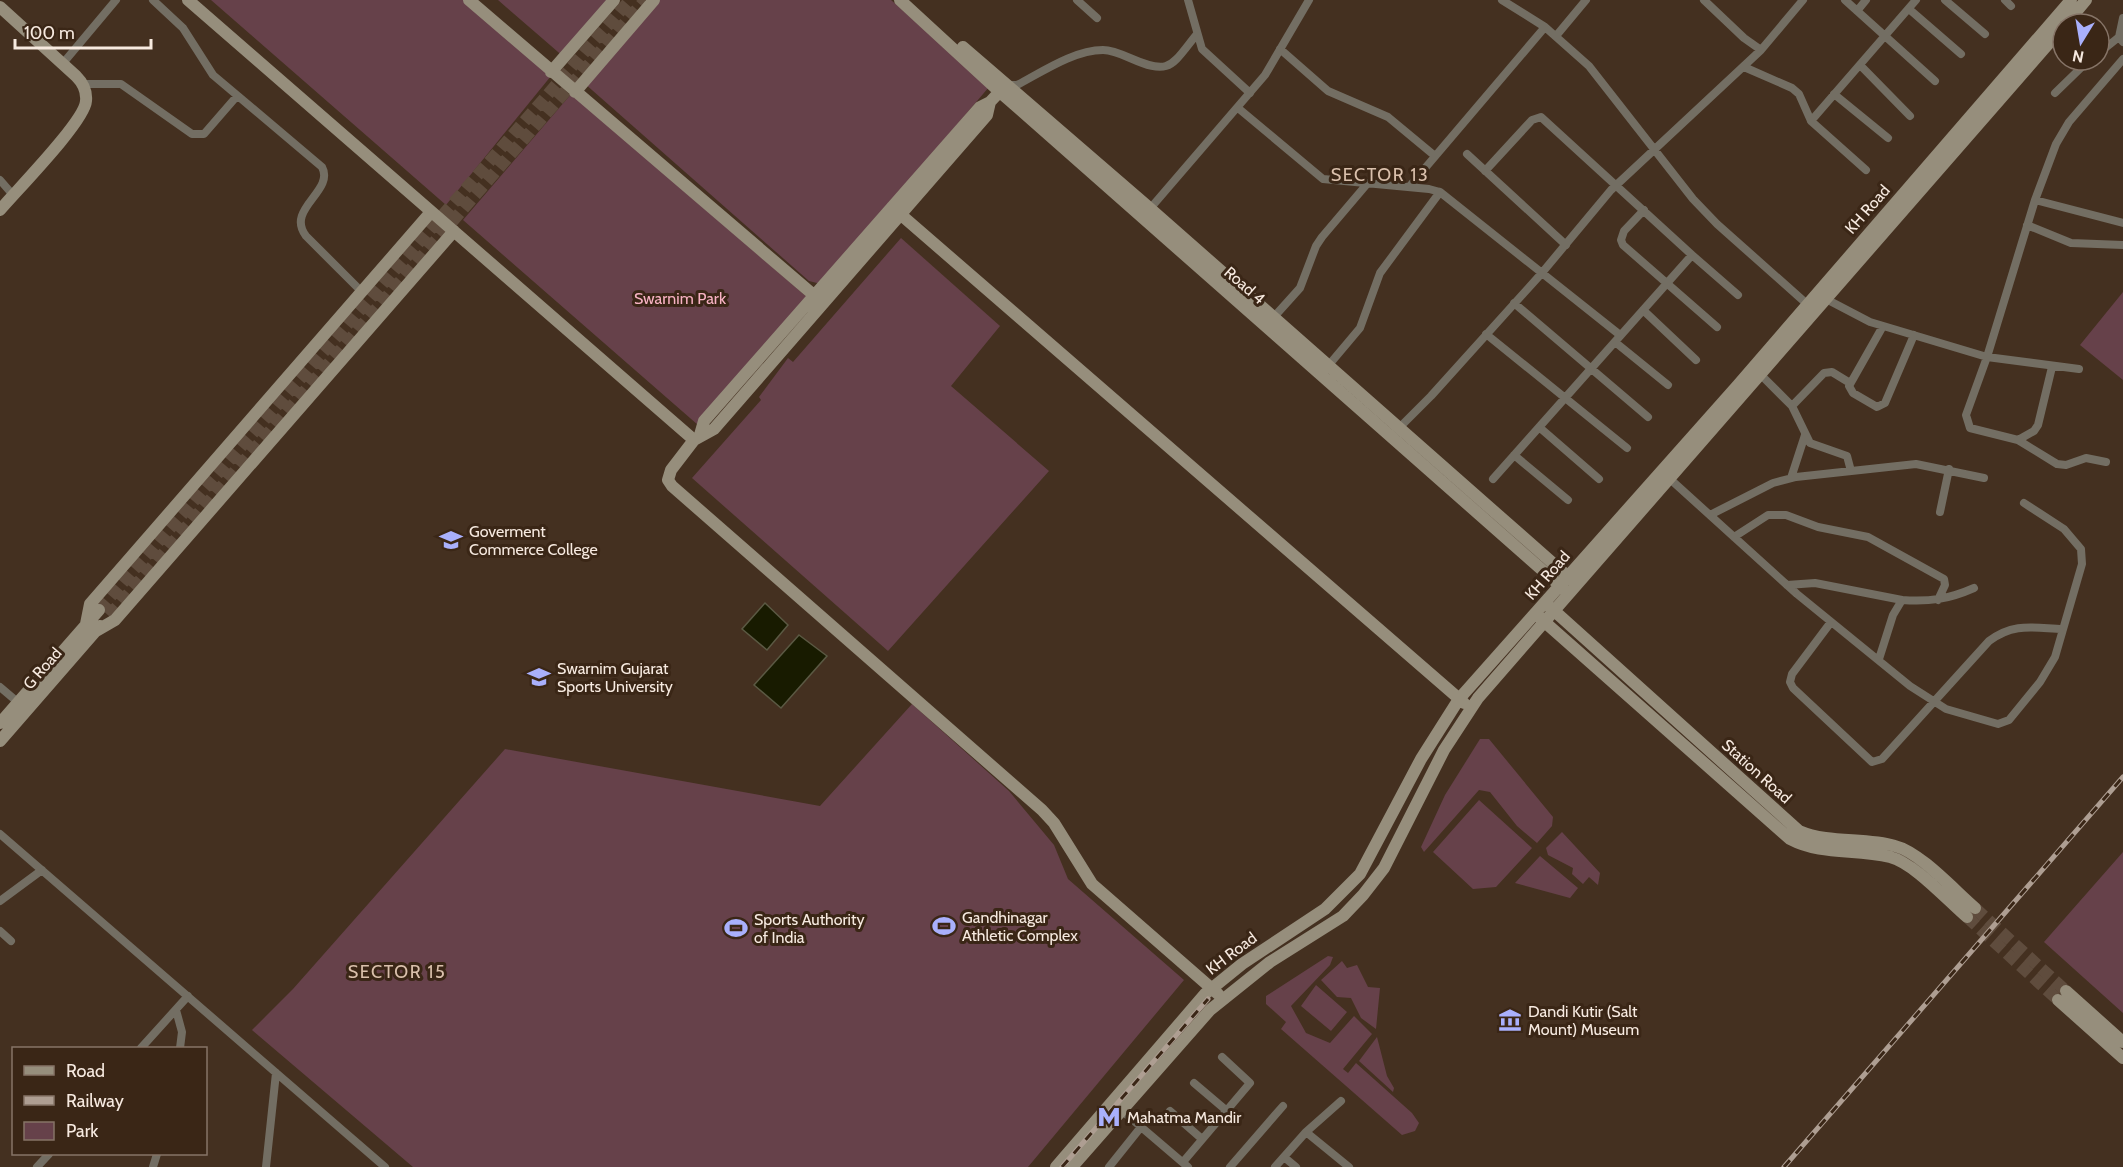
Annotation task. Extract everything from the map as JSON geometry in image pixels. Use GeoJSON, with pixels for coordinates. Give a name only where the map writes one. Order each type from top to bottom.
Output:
{"type":"FeatureCollection","features":[{"type":"Feature","properties":{"kind":"street"},"geometry":{"type":"LineString","coordinates":[[64,62],[116,0]]}},
{"type":"Feature","properties":{"kind":"street"},"geometry":{"type":"LineString","coordinates":[[153,0],[183,28],[213,75],[322,167],[325,172],[323,182],[304,210],[301,226],[306,236],[362,292]]}},
{"type":"Feature","properties":{"kind":"street"},"geometry":{"type":"LineString","coordinates":[[188,0],[431,212],[697,437]]}},
{"type":"Feature","properties":{"kind":"street"},"geometry":{"type":"LineString","coordinates":[[469,0],[818,299]]}},
{"type":"Feature","properties":{"kind":"street"},"geometry":{"type":"LineString","coordinates":[[551,72],[614,0]]}},
{"type":"Feature","properties":{"kind":"street"},"geometry":{"type":"LineString","coordinates":[[575,92],[654,0]]}},
{"type":"Feature","properties":{"kind":"street"},"geometry":{"type":"LineString","coordinates":[[1077,0],[1097,18]]}},
{"type":"Feature","properties":{"kind":"street"},"geometry":{"type":"LineString","coordinates":[[1188,0],[1197,34],[1208,56],[1250,93]]}},
{"type":"Feature","properties":{"kind":"street"},"geometry":{"type":"LineString","coordinates":[[1146,213],[1250,93],[1309,0]]}},
{"type":"Feature","properties":{"kind":"street"},"geometry":{"type":"LineString","coordinates":[[1502,0],[1545,27],[1589,66],[1693,199],[1717,224],[1811,308]]}},
{"type":"Feature","properties":{"kind":"street"},"geometry":{"type":"LineString","coordinates":[[1556,36],[1586,0]]}},
{"type":"Feature","properties":{"kind":"street"},"geometry":{"type":"LineString","coordinates":[[1704,0],[1744,38],[1761,50]]}},
{"type":"Feature","properties":{"kind":"street"},"geometry":{"type":"LineString","coordinates":[[1396,432],[1541,274],[1617,185],[1667,136],[1744,67],[1803,0]]}},
{"type":"Feature","properties":{"kind":"street"},"geometry":{"type":"LineString","coordinates":[[1845,0],[1935,81]]}},
{"type":"Feature","properties":{"kind":"street"},"geometry":{"type":"LineString","coordinates":[[1857,11],[1866,0]]}},
{"type":"Feature","properties":{"kind":"street"},"geometry":{"type":"LineString","coordinates":[[1811,121],[1916,0]]}},
{"type":"Feature","properties":{"kind":"street"},"geometry":{"type":"LineString","coordinates":[[1946,0],[1985,34]]}},
{"type":"Feature","properties":{"kind":"street","name":"KH Road"},"geometry":{"type":"LineString","coordinates":[[1072,1167],[1117,1106],[1211,988],[1242,964],[1325,909],[1347,890],[1360,874],[1421,759],[1459,699],[1550,607],[1811,308],[2071,0]]}},
{"type":"Feature","properties":{"kind":"street","name":"KH Road"},"geometry":{"type":"LineString","coordinates":[[2076,12],[2086,0]]}},
{"type":"Feature","properties":{"kind":"street","name":"Road 4"},"geometry":{"type":"LineString","coordinates":[[910,2],[1003,88],[1569,585]]}},
{"type":"Feature","properties":{"kind":"street"},"geometry":{"type":"LineString","coordinates":[[0,7],[64,62],[83,84],[86,102],[83,112],[0,210]]}},
{"type":"Feature","properties":{"kind":"street"},"geometry":{"type":"LineString","coordinates":[[1909,9],[1961,54]]}},
{"type":"Feature","properties":{"kind":"street"},"geometry":{"type":"LineString","coordinates":[[2121,40],[2123,18]]}},
{"type":"Feature","properties":{"kind":"street"},"geometry":{"type":"LineString","coordinates":[[1409,187],[1545,27]]}},
{"type":"Feature","properties":{"kind":"street"},"geometry":{"type":"LineString","coordinates":[[1197,34],[1174,62],[1162,68],[1152,68],[1117,52],[1103,50],[1077,55],[1017,85],[1003,88],[990,102],[980,107],[896,211],[704,422],[697,437],[670,470],[668,480],[672,486],[1049,817],[1092,884],[1223,999]]}},
{"type":"Feature","properties":{"kind":"street","name":"KH Road"},"geometry":{"type":"LineString","coordinates":[[1569,585],[1670,479],[1760,374],[1811,308],[1826,299],[2051,41]]}},
{"type":"Feature","properties":{"kind":"street"},"geometry":{"type":"LineString","coordinates":[[1280,49],[1328,92],[1388,117],[1435,156]]}},
{"type":"Feature","properties":{"kind":"street"},"geometry":{"type":"LineString","coordinates":[[2106,462],[2086,458],[2066,465],[2057,464],[2018,440],[1977,432],[1970,428],[1966,415],[1987,357],[2035,200],[2056,144],[2069,122],[2123,59]]}},
{"type":"Feature","properties":{"kind":"street"},"geometry":{"type":"LineString","coordinates":[[1860,65],[1910,116]]}},
{"type":"Feature","properties":{"kind":"street"},"geometry":{"type":"LineString","coordinates":[[1744,67],[1792,88],[1798,94],[1811,121],[1866,170]]}},
{"type":"Feature","properties":{"kind":"street"},"geometry":{"type":"LineString","coordinates":[[2055,93],[2077,72]]}},
{"type":"Feature","properties":{"kind":"street"},"geometry":{"type":"LineString","coordinates":[[83,84],[121,84],[192,134],[199,136],[204,134],[237,96]]}},
{"type":"Feature","properties":{"kind":"street"},"geometry":{"type":"LineString","coordinates":[[1834,94],[1888,138]]}},
{"type":"Feature","properties":{"kind":"street"},"geometry":{"type":"LineString","coordinates":[[1238,108],[1323,179],[1440,192],[1617,338],[1668,385]]}},
{"type":"Feature","properties":{"kind":"street"},"geometry":{"type":"LineString","coordinates":[[1485,171],[1532,120],[1541,117],[1738,295]]}},
{"type":"Feature","properties":{"kind":"street"},"geometry":{"type":"LineString","coordinates":[[1467,154],[1566,244]]}},
{"type":"Feature","properties":{"kind":"street"},"geometry":{"type":"LineString","coordinates":[[0,180],[13,195]]}},
{"type":"Feature","properties":{"kind":"street"},"geometry":{"type":"LineString","coordinates":[[1273,318],[1300,288],[1316,246],[1322,237],[1367,184]]}},
{"type":"Feature","properties":{"kind":"street"},"geometry":{"type":"LineString","coordinates":[[1328,366],[1360,328],[1380,273],[1440,192]]}},
{"type":"Feature","properties":{"kind":"street"},"geometry":{"type":"LineString","coordinates":[[2035,200],[2123,223]]}},
{"type":"Feature","properties":{"kind":"street"},"geometry":{"type":"LineString","coordinates":[[1644,210],[1624,231],[1621,240],[1717,327]]}},
{"type":"Feature","properties":{"kind":"street"},"geometry":{"type":"LineString","coordinates":[[896,211],[1470,708]]}},
{"type":"Feature","properties":{"kind":"street"},"geometry":{"type":"LineString","coordinates":[[431,212],[90,604],[91,628],[115,620],[454,231]]}},
{"type":"Feature","properties":{"kind":"street","name":"Road 4"},"geometry":{"type":"LineString","coordinates":[[1146,213],[1328,366],[1396,432]]}},
{"type":"Feature","properties":{"kind":"street"},"geometry":{"type":"LineString","coordinates":[[2027,225],[2071,243],[2123,245]]}},
{"type":"Feature","properties":{"kind":"street"},"geometry":{"type":"LineString","coordinates":[[1493,479],[1692,255]]}},
{"type":"Feature","properties":{"kind":"street"},"geometry":{"type":"LineString","coordinates":[[1826,299],[1883,326],[1987,357],[2079,369]]}},
{"type":"Feature","properties":{"kind":"street"},"geometry":{"type":"LineString","coordinates":[[1514,303],[1648,417]]}},
{"type":"Feature","properties":{"kind":"street"},"geometry":{"type":"LineString","coordinates":[[1643,310],[1696,360]]}},
{"type":"Feature","properties":{"kind":"street"},"geometry":{"type":"LineString","coordinates":[[1850,383],[1883,326]]}},
{"type":"Feature","properties":{"kind":"street"},"geometry":{"type":"LineString","coordinates":[[1486,334],[1627,448]]}},
{"type":"Feature","properties":{"kind":"street"},"geometry":{"type":"LineString","coordinates":[[1792,406],[1824,373],[1832,372],[1850,383],[1853,393],[1877,407],[1884,406],[1914,335]]}},
{"type":"Feature","properties":{"kind":"street"},"geometry":{"type":"LineString","coordinates":[[2018,440],[2034,431],[2038,425],[2052,367]]}},
{"type":"Feature","properties":{"kind":"street"},"geometry":{"type":"LineString","coordinates":[[1760,374],[1792,406],[1805,435],[1814,446],[1847,456],[1851,471]]}},
{"type":"Feature","properties":{"kind":"street"},"geometry":{"type":"LineString","coordinates":[[1539,427],[1599,479]]}},
{"type":"Feature","properties":{"kind":"street"},"geometry":{"type":"LineString","coordinates":[[1791,478],[1805,435]]}},
{"type":"Feature","properties":{"kind":"street"},"geometry":{"type":"LineString","coordinates":[[1514,455],[1568,500]]}},
{"type":"Feature","properties":{"kind":"street"},"geometry":{"type":"LineString","coordinates":[[1710,515],[1773,483],[1791,478],[1916,464],[1984,478]]}},
{"type":"Feature","properties":{"kind":"street"},"geometry":{"type":"LineString","coordinates":[[1940,512],[1948,469]]}},
{"type":"Feature","properties":{"kind":"street"},"geometry":{"type":"LineString","coordinates":[[1670,479],[1787,585],[1934,704],[1998,724],[2009,720],[2040,682],[2055,657],[2079,580],[2081,549],[2064,528],[2024,503]]}},
{"type":"Feature","properties":{"kind":"street"},"geometry":{"type":"LineString","coordinates":[[1734,537],[1759,518],[1776,514],[1861,535],[1944,579],[1945,585],[1938,600]]}},
{"type":"Feature","properties":{"kind":"street"},"geometry":{"type":"LineString","coordinates":[[1787,585],[1815,583],[1902,600],[1951,598],[1974,588]]}},
{"type":"Feature","properties":{"kind":"street"},"geometry":{"type":"LineString","coordinates":[[1879,659],[1893,615],[1902,600]]}},
{"type":"Feature","properties":{"kind":"street","name":"Station Road"},"geometry":{"type":"LineString","coordinates":[[1540,618],[1790,839],[1815,849],[1892,857],[1971,912],[1916,858],[1898,846],[1819,838],[1800,831],[1550,607]]}},
{"type":"Feature","properties":{"kind":"street","name":"G Road"},"geometry":{"type":"LineString","coordinates":[[0,741],[22,707],[104,613]]}},
{"type":"Feature","properties":{"kind":"street","name":"KH Road"},"geometry":{"type":"LineString","coordinates":[[1056,1167],[1223,999],[1270,962],[1343,916],[1363,895],[1384,868],[1444,750],[1470,708],[1540,618]]}},
{"type":"Feature","properties":{"kind":"street"},"geometry":{"type":"LineString","coordinates":[[1831,622],[1792,674],[1790,682],[1793,688],[1872,762],[1882,759],[1989,641],[2004,630],[2022,627],[2063,629]]}},
{"type":"Feature","properties":{"kind":"street"},"geometry":{"type":"LineString","coordinates":[[0,687],[22,707]]}},
{"type":"Feature","properties":{"kind":"street","name":"G Road"},"geometry":{"type":"LineString","coordinates":[[0,723],[22,707]]}},
{"type":"Feature","properties":{"kind":"street"},"geometry":{"type":"LineString","coordinates":[[0,834],[385,1167]]}},
{"type":"Feature","properties":{"kind":"street"},"geometry":{"type":"LineString","coordinates":[[0,901],[42,870]]}},
{"type":"Feature","properties":{"kind":"street"},"geometry":{"type":"LineString","coordinates":[[0,931],[11,940]]}},
{"type":"Feature","properties":{"kind":"street"},"geometry":{"type":"LineString","coordinates":[[142,1047],[188,996]]}},
{"type":"Feature","properties":{"kind":"street"},"geometry":{"type":"LineString","coordinates":[[2123,1042],[2062,996],[2123,1058]]}},
{"type":"Feature","properties":{"kind":"street"},"geometry":{"type":"LineString","coordinates":[[176,1010],[182,1032],[180,1047]]}},
{"type":"Feature","properties":{"kind":"street"},"geometry":{"type":"LineString","coordinates":[[1117,1106],[1185,1165],[1203,1139],[1250,1083],[1222,1056]]}},
{"type":"Feature","properties":{"kind":"street"},"geometry":{"type":"LineString","coordinates":[[266,1167],[276,1073]]}},
{"type":"Feature","properties":{"kind":"street"},"geometry":{"type":"LineString","coordinates":[[1194,1083],[1227,1111]]}},
{"type":"Feature","properties":{"kind":"street"},"geometry":{"type":"LineString","coordinates":[[1275,1167],[1306,1132],[1341,1101]]}},
{"type":"Feature","properties":{"kind":"street"},"geometry":{"type":"LineString","coordinates":[[1230,1167],[1283,1106]]}},
{"type":"Feature","properties":{"kind":"street"},"geometry":{"type":"LineString","coordinates":[[1170,1111],[1203,1139]]}},
{"type":"Feature","properties":{"kind":"street"},"geometry":{"type":"LineString","coordinates":[[1109,1167],[1141,1126]]}},
{"type":"Feature","properties":{"kind":"street"},"geometry":{"type":"LineString","coordinates":[[1306,1132],[1349,1167]]}},
{"type":"Feature","properties":{"kind":"street"},"geometry":{"type":"LineString","coordinates":[[37,1167],[48,1155]]}},
{"type":"Feature","properties":{"kind":"street"},"geometry":{"type":"LineString","coordinates":[[1284,1157],[1296,1167]]}},
{"type":"Feature","properties":{"kind":"green space"},"geometry":{"type":"Polygon","coordinates":[[[211,0],[463,0],[551,76],[446,205],[211,0]]]}},
{"type":"Feature","properties":{"kind":"green space"},"geometry":{"type":"Polygon","coordinates":[[[498,0],[616,0],[565,58],[498,0]]]}},
{"type":"Feature","properties":{"kind":"green space"},"geometry":{"type":"Polygon","coordinates":[[[654,0],[891,0],[989,87],[821,284],[809,281],[584,83],[654,0]]]}},
{"type":"Feature","properties":{"kind":"green space","name":"Swarnim Park"},"geometry":{"type":"Polygon","coordinates":[[[572,93],[808,298],[698,425],[463,220],[572,93]]]}},
{"type":"Feature","properties":{"kind":"green space"},"geometry":{"type":"Polygon","coordinates":[[[901,238],[1000,326],[951,386],[1049,471],[888,651],[692,478],[761,400],[759,397],[788,358],[793,362],[901,238]]]}},
{"type":"Feature","properties":{"kind":"green space"},"geometry":{"type":"Polygon","coordinates":[[[2123,292],[2123,380],[2080,345],[2123,292]]]}},
{"type":"Feature","properties":{"kind":"green space","name":"Sports Authority of India"},"geometry":{"type":"Polygon","coordinates":[[[912,704],[1009,791],[1054,845],[1068,879],[1184,980],[1028,1167],[413,1167],[252,1030],[293,989],[505,749],[820,806],[912,704]]]}},
{"type":"Feature","properties":{"kind":"green space"},"geometry":{"type":"Polygon","coordinates":[[[1480,739],[1489,739],[1553,817],[1552,826],[1537,843],[1517,826],[1490,792],[1479,790],[1424,852],[1421,847],[1445,795],[1480,739]]]}},
{"type":"Feature","properties":{"kind":"green space"},"geometry":{"type":"Polygon","coordinates":[[[1479,800],[1532,848],[1496,887],[1473,889],[1433,852],[1479,800]]]}},
{"type":"Feature","properties":{"kind":"green space"},"geometry":{"type":"Polygon","coordinates":[[[1562,832],[1600,873],[1598,885],[1589,877],[1583,884],[1572,874],[1573,868],[1548,855],[1546,848],[1562,832]]]}},
{"type":"Feature","properties":{"kind":"green space"},"geometry":{"type":"Polygon","coordinates":[[[2123,852],[2123,1013],[2044,942],[2123,852]]]}},
{"type":"Feature","properties":{"kind":"green space"},"geometry":{"type":"Polygon","coordinates":[[[1540,856],[1578,888],[1570,898],[1515,883],[1540,856]]]}},
{"type":"Feature","properties":{"kind":"green space"},"geometry":{"type":"Polygon","coordinates":[[[1328,956],[1333,957],[1330,965],[1291,1006],[1306,1033],[1330,1043],[1354,1016],[1372,1034],[1343,1069],[1348,1073],[1356,1063],[1412,1113],[1419,1123],[1415,1131],[1402,1135],[1281,1029],[1286,1022],[1266,1004],[1266,996],[1328,956]]]}},
{"type":"Feature","properties":{"kind":"green space"},"geometry":{"type":"Polygon","coordinates":[[[1342,961],[1347,968],[1357,965],[1368,987],[1380,988],[1376,1029],[1361,1018],[1351,998],[1337,997],[1321,980],[1342,961]]]}},
{"type":"Feature","properties":{"kind":"green space"},"geometry":{"type":"Polygon","coordinates":[[[1316,985],[1347,1012],[1331,1031],[1301,1006],[1316,985]]]}},
{"type":"Feature","properties":{"kind":"green space"},"geometry":{"type":"Polygon","coordinates":[[[1377,1037],[1387,1076],[1394,1088],[1393,1092],[1359,1061],[1377,1037]]]}},
{"type":"Feature","properties":{"kind":"shaded area"},"geometry":{"type":"Polygon","coordinates":[[[765,603],[788,625],[767,650],[742,629],[765,603]]]}},
{"type":"Feature","properties":{"kind":"shaded area"},"geometry":{"type":"Polygon","coordinates":[[[799,635],[827,656],[781,708],[754,685],[799,635]]]}},
{"type":"Feature","properties":{"kind":"tunnel"},"geometry":{"type":"LineString","coordinates":[[99,610],[630,0]]}},
{"type":"Feature","properties":{"kind":"tunnel"},"geometry":{"type":"LineString","coordinates":[[109,616],[645,0]]}},
{"type":"Feature","properties":{"kind":"tunnel"},"geometry":{"type":"LineString","coordinates":[[1975,908],[2066,991]]}},
{"type":"Feature","properties":{"kind":"tunnel"},"geometry":{"type":"LineString","coordinates":[[1967,917],[2058,1000]]}},
{"type":"Feature","properties":{"kind":"railway"},"geometry":{"type":"LineString","coordinates":[[1784,1167],[2123,777]]}},
{"type":"Feature","properties":{"kind":"railway"},"geometry":{"type":"LineString","coordinates":[[1062,1167],[1208,999]]}},
{"type":"Feature","properties":{"kind":"place","name":"Goverment Commerce College"},"geometry":{"type":"Point","coordinates":[451,540]}},
{"type":"Feature","properties":{"kind":"place","name":"Swarnim Gujarat Sports University"},"geometry":{"type":"Point","coordinates":[539,677]}},
{"type":"Feature","properties":{"kind":"place","name":"Gandhinagar Athletic Complex"},"geometry":{"type":"Point","coordinates":[944,926]}},
{"type":"Feature","properties":{"kind":"place","name":"Sports Authority of India"},"geometry":{"type":"Point","coordinates":[736,928]}},
{"type":"Feature","properties":{"kind":"place","name":"Dandi Kutir (Salt Mount) Museum"},"geometry":{"type":"Point","coordinates":[1510,1020]}},
{"type":"Feature","properties":{"kind":"place","name":"Mahatma Mandir"},"geometry":{"type":"Point","coordinates":[1109,1117]}},
{"type":"Feature","properties":{"kind":"district","name":"SECTOR 13"},"geometry":{"type":"Point","coordinates":[1380,175]}},
{"type":"Feature","properties":{"kind":"district","name":"SECTOR 15"},"geometry":{"type":"Point","coordinates":[397,972]}}]}
